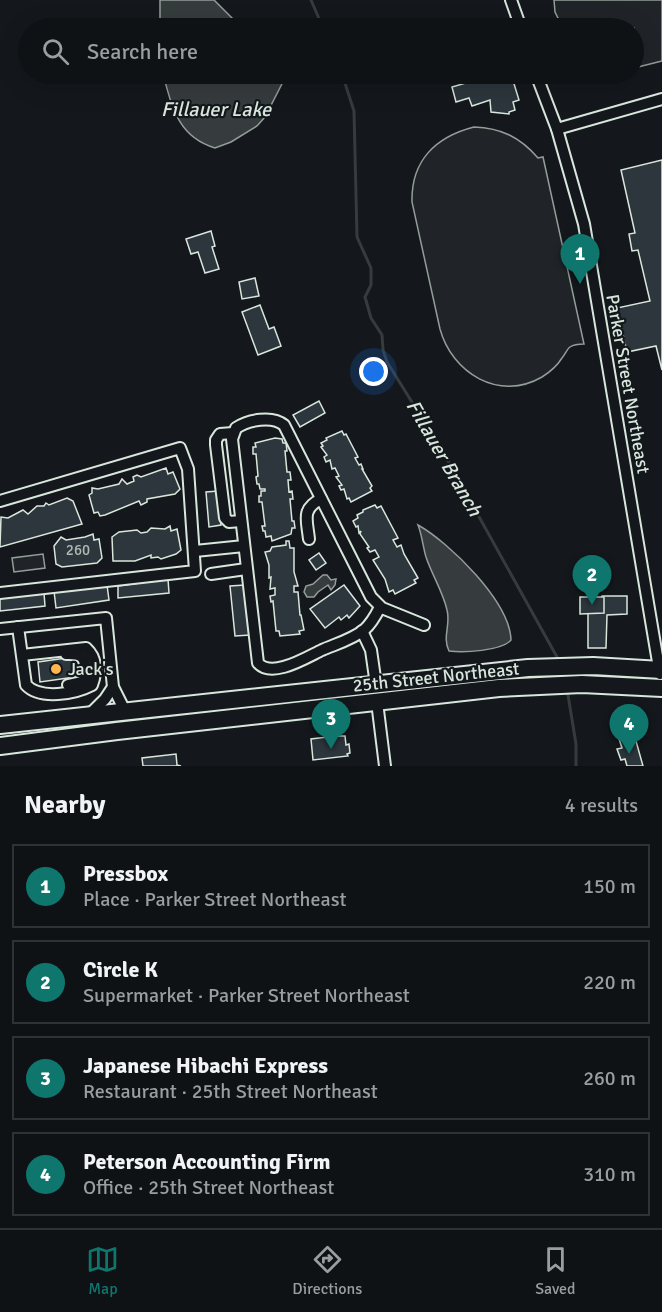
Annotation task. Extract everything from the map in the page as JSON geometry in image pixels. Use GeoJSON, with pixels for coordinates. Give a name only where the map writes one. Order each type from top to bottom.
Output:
{"type":"FeatureCollection","features":[{"type":"Feature","properties":{"kind":"highway","name":"25th Street Northeast"},"geometry":{"type":"LineString","coordinates":[[0,724],[528,668],[593,666],[661,678]]}},
{"type":"Feature","properties":{"kind":"highway","name":"25th Street Northeast"},"geometry":{"type":"LineString","coordinates":[[0,746],[499,688],[661,678]]}},
{"type":"Feature","properties":{"kind":"street"},"geometry":{"type":"LineString","coordinates":[[511,0],[517,18]]}},
{"type":"Feature","properties":{"kind":"street","name":"Parker Street Northeast"},"geometry":{"type":"LineString","coordinates":[[540,84],[557,129],[584,224],[661,678]]}},
{"type":"Feature","properties":{"kind":"street"},"geometry":{"type":"LineString","coordinates":[[557,129],[662,99]]}},
{"type":"Feature","properties":{"kind":"street"},"geometry":{"type":"LineString","coordinates":[[380,607],[369,625],[362,631],[293,664],[264,668],[258,663],[241,521],[233,433],[236,428],[270,419],[280,421],[287,430],[371,597],[380,607],[424,625]]}},
{"type":"Feature","properties":{"kind":"street"},"geometry":{"type":"LineString","coordinates":[[233,433],[220,434],[216,440],[216,446],[225,518],[229,522],[241,521]]}},
{"type":"Feature","properties":{"kind":"street"},"geometry":{"type":"LineString","coordinates":[[0,501],[180,448],[188,470],[195,551],[195,571],[0,593]]}},
{"type":"Feature","properties":{"kind":"street"},"geometry":{"type":"LineString","coordinates":[[309,539],[307,512],[311,504],[321,499]]}},
{"type":"Feature","properties":{"kind":"street"},"geometry":{"type":"LineString","coordinates":[[195,551],[244,546]]}},
{"type":"Feature","properties":{"kind":"street"},"geometry":{"type":"LineString","coordinates":[[211,574],[246,569]]}},
{"type":"Feature","properties":{"kind":"street"},"geometry":{"type":"LineString","coordinates":[[0,629],[106,618],[113,687],[124,711]]}},
{"type":"Feature","properties":{"kind":"street"},"geometry":{"type":"LineString","coordinates":[[18,627],[26,685],[30,690],[47,694],[84,690],[92,685],[96,674],[92,653],[87,648],[22,655]]}},
{"type":"Feature","properties":{"kind":"street"},"geometry":{"type":"LineString","coordinates":[[362,631],[370,650],[376,685]]}},
{"type":"Feature","properties":{"kind":"street"},"geometry":{"type":"LineString","coordinates":[[89,715],[113,687]]}},
{"type":"Feature","properties":{"kind":"street"},"geometry":{"type":"LineString","coordinates":[[377,702],[385,766]]}},
{"type":"Feature","properties":{"kind":"shaded area"},"geometry":{"type":"Polygon","coordinates":[[[554,0],[662,0],[662,61],[644,66],[644,18],[558,18],[554,0]]]}},
{"type":"Feature","properties":{"kind":"shaded area"},"geometry":{"type":"Polygon","coordinates":[[[474,127],[493,129],[509,135],[524,144],[538,158],[543,157],[584,344],[570,347],[551,371],[526,384],[510,386],[479,379],[455,359],[446,345],[440,329],[412,202],[416,174],[428,153],[448,137],[474,127]]]}},
{"type":"Feature","properties":{"kind":"shaded area"},"geometry":{"type":"Polygon","coordinates":[[[43,554],[45,568],[14,572],[12,558],[43,554]]]}},
{"type":"Feature","properties":{"kind":"water"},"geometry":{"type":"Polygon","coordinates":[[[160,0],[214,0],[232,18],[160,18],[160,0]]]}},
{"type":"Feature","properties":{"kind":"water","name":"Fillauer Lake"},"geometry":{"type":"Polygon","coordinates":[[[166,84],[282,84],[265,117],[257,126],[231,142],[215,148],[203,143],[185,128],[178,119],[166,84]]]}},
{"type":"Feature","properties":{"kind":"water"},"geometry":{"type":"Polygon","coordinates":[[[418,525],[446,545],[490,592],[508,625],[511,640],[506,644],[482,650],[449,651],[446,641],[447,610],[426,557],[418,525]]]}},
{"type":"Feature","properties":{"kind":"water"},"geometry":{"type":"Polygon","coordinates":[[[323,575],[327,575],[331,580],[336,579],[335,585],[331,590],[328,585],[314,597],[307,597],[304,592],[306,586],[313,584],[323,575]]]}},
{"type":"Feature","properties":{"kind":"building"},"geometry":{"type":"Polygon","coordinates":[[[462,84],[514,84],[519,100],[513,102],[515,110],[509,114],[491,112],[490,100],[472,106],[469,98],[456,102],[452,87],[462,84]]]}},
{"type":"Feature","properties":{"kind":"building"},"geometry":{"type":"Polygon","coordinates":[[[662,160],[662,370],[656,346],[627,352],[617,308],[650,301],[638,250],[632,251],[629,234],[635,233],[621,170],[662,160]]]}},
{"type":"Feature","properties":{"kind":"building"},"geometry":{"type":"Polygon","coordinates":[[[211,231],[215,246],[212,247],[219,269],[205,273],[198,252],[191,254],[186,239],[211,231]]]}},
{"type":"Feature","properties":{"kind":"building"},"geometry":{"type":"Polygon","coordinates":[[[255,278],[259,296],[242,299],[239,282],[255,278]]]}},
{"type":"Feature","properties":{"kind":"building"},"geometry":{"type":"Polygon","coordinates":[[[260,305],[269,329],[274,327],[281,346],[258,355],[242,312],[260,305]]]}},
{"type":"Feature","properties":{"kind":"building"},"geometry":{"type":"Polygon","coordinates":[[[319,401],[325,413],[300,427],[293,415],[319,401]]]}},
{"type":"Feature","properties":{"kind":"building"},"geometry":{"type":"Polygon","coordinates":[[[342,431],[344,435],[346,434],[358,457],[355,458],[359,465],[361,464],[372,486],[370,488],[372,491],[351,502],[349,498],[347,499],[344,489],[341,490],[339,486],[342,485],[336,477],[339,476],[335,468],[332,469],[330,460],[326,462],[324,457],[327,455],[321,447],[323,446],[321,443],[327,440],[326,438],[342,431]]]}},
{"type":"Feature","properties":{"kind":"building"},"geometry":{"type":"Polygon","coordinates":[[[275,438],[282,439],[283,443],[286,443],[287,472],[290,472],[291,480],[288,480],[289,492],[292,491],[293,499],[290,499],[292,521],[294,521],[295,528],[292,528],[291,534],[272,541],[271,536],[266,537],[263,531],[262,526],[265,526],[259,496],[265,489],[260,489],[257,484],[256,454],[253,454],[253,447],[256,447],[255,443],[275,438]]]}},
{"type":"Feature","properties":{"kind":"building"},"geometry":{"type":"Polygon","coordinates":[[[166,468],[168,474],[173,472],[180,489],[175,494],[147,499],[147,502],[141,505],[139,501],[105,515],[100,516],[98,512],[94,513],[89,495],[92,493],[92,488],[98,489],[119,484],[122,479],[127,484],[134,481],[133,477],[137,475],[141,477],[166,468]]]}},
{"type":"Feature","properties":{"kind":"building"},"geometry":{"type":"Polygon","coordinates":[[[218,491],[221,525],[209,527],[206,492],[218,491]]]}},
{"type":"Feature","properties":{"kind":"building"},"geometry":{"type":"Polygon","coordinates":[[[67,498],[73,501],[82,524],[0,547],[1,517],[8,518],[23,510],[28,514],[37,506],[44,506],[46,503],[49,505],[67,498]]]}},
{"type":"Feature","properties":{"kind":"building"},"geometry":{"type":"Polygon","coordinates":[[[375,505],[377,508],[381,506],[398,538],[393,540],[397,547],[401,545],[418,578],[414,580],[416,583],[395,594],[393,590],[389,592],[385,579],[373,560],[379,557],[375,550],[370,552],[360,534],[361,531],[359,533],[358,526],[356,527],[353,521],[363,510],[375,505]]]}},
{"type":"Feature","properties":{"kind":"building"},"geometry":{"type":"Polygon","coordinates":[[[170,526],[171,531],[177,529],[181,550],[176,554],[161,559],[151,558],[151,555],[135,561],[113,561],[112,537],[119,532],[137,530],[141,533],[151,528],[165,529],[170,526]]]}},
{"type":"Feature","properties":{"kind":"building"},"geometry":{"type":"Polygon","coordinates":[[[93,534],[94,540],[99,539],[102,558],[97,563],[62,567],[56,564],[54,546],[61,537],[66,540],[93,534]]]}},
{"type":"Feature","properties":{"kind":"building"},"geometry":{"type":"Polygon","coordinates":[[[286,541],[289,541],[290,548],[294,548],[294,572],[298,586],[294,586],[294,592],[298,592],[304,630],[299,631],[300,634],[280,636],[279,631],[276,631],[273,601],[271,602],[270,596],[275,595],[275,588],[270,589],[271,577],[269,578],[269,565],[265,552],[270,551],[272,547],[286,545],[286,541]]]}},
{"type":"Feature","properties":{"kind":"building"},"geometry":{"type":"Polygon","coordinates":[[[319,553],[326,563],[316,570],[309,560],[319,553]]]}},
{"type":"Feature","properties":{"kind":"building"},"geometry":{"type":"Polygon","coordinates":[[[168,579],[169,593],[118,598],[118,586],[168,579]]]}},
{"type":"Feature","properties":{"kind":"building"},"geometry":{"type":"Polygon","coordinates":[[[107,585],[109,600],[56,608],[54,591],[107,585]]]}},
{"type":"Feature","properties":{"kind":"building"},"geometry":{"type":"Polygon","coordinates":[[[245,585],[250,635],[235,636],[230,586],[245,585]]]}},
{"type":"Feature","properties":{"kind":"building"},"geometry":{"type":"Polygon","coordinates":[[[344,585],[360,606],[349,618],[347,615],[341,620],[339,617],[325,628],[310,609],[344,585]]]}},
{"type":"Feature","properties":{"kind":"building"},"geometry":{"type":"Polygon","coordinates":[[[44,593],[45,606],[0,611],[0,598],[44,593]]]}},
{"type":"Feature","properties":{"kind":"building"},"geometry":{"type":"Polygon","coordinates":[[[602,596],[627,596],[627,614],[607,615],[606,648],[588,648],[588,612],[601,611],[602,596]]]}},
{"type":"Feature","properties":{"kind":"building"},"geometry":{"type":"Polygon","coordinates":[[[580,597],[604,597],[604,613],[580,614],[580,597]]]}},
{"type":"Feature","properties":{"kind":"building","name":"Jack's"},"geometry":{"type":"Polygon","coordinates":[[[73,657],[75,677],[40,682],[38,662],[73,657]]]}},
{"type":"Feature","properties":{"kind":"building"},"geometry":{"type":"Polygon","coordinates":[[[634,734],[643,766],[627,766],[625,759],[621,760],[617,749],[622,748],[619,739],[634,734]]]}},
{"type":"Feature","properties":{"kind":"building"},"geometry":{"type":"Polygon","coordinates":[[[345,736],[346,745],[349,744],[348,756],[313,760],[311,739],[345,736]]]}},
{"type":"Feature","properties":{"kind":"building"},"geometry":{"type":"Polygon","coordinates":[[[176,754],[177,765],[181,766],[143,766],[142,758],[176,754]]]}},
{"type":"Feature","properties":{"kind":"waterway","name":"Fillauer Branch"},"geometry":{"type":"LineString","coordinates":[[311,0],[319,18]]}},
{"type":"Feature","properties":{"kind":"waterway","name":"Fillauer Branch"},"geometry":{"type":"LineString","coordinates":[[345,84],[354,111],[357,237],[371,268],[371,285],[365,297],[371,318],[382,335],[387,362],[443,452],[557,657]]}},
{"type":"Feature","properties":{"kind":"waterway","name":"Fillauer Branch"},"geometry":{"type":"LineString","coordinates":[[568,695],[576,744],[576,766]]}},
{"type":"Feature","properties":{"kind":"place","name":"Pressbox"},"geometry":{"type":"Point","coordinates":[580,284]}},
{"type":"Feature","properties":{"kind":"place","name":"Circle K"},"geometry":{"type":"Point","coordinates":[592,605]}},
{"type":"Feature","properties":{"kind":"place","name":"Jack's"},"geometry":{"type":"Point","coordinates":[56,669]}},
{"type":"Feature","properties":{"kind":"place","name":"Japanese Hibachi Express"},"geometry":{"type":"Point","coordinates":[331,749]}},
{"type":"Feature","properties":{"kind":"place","name":"Peterson Accounting Firm"},"geometry":{"type":"Point","coordinates":[629,754]}}]}
